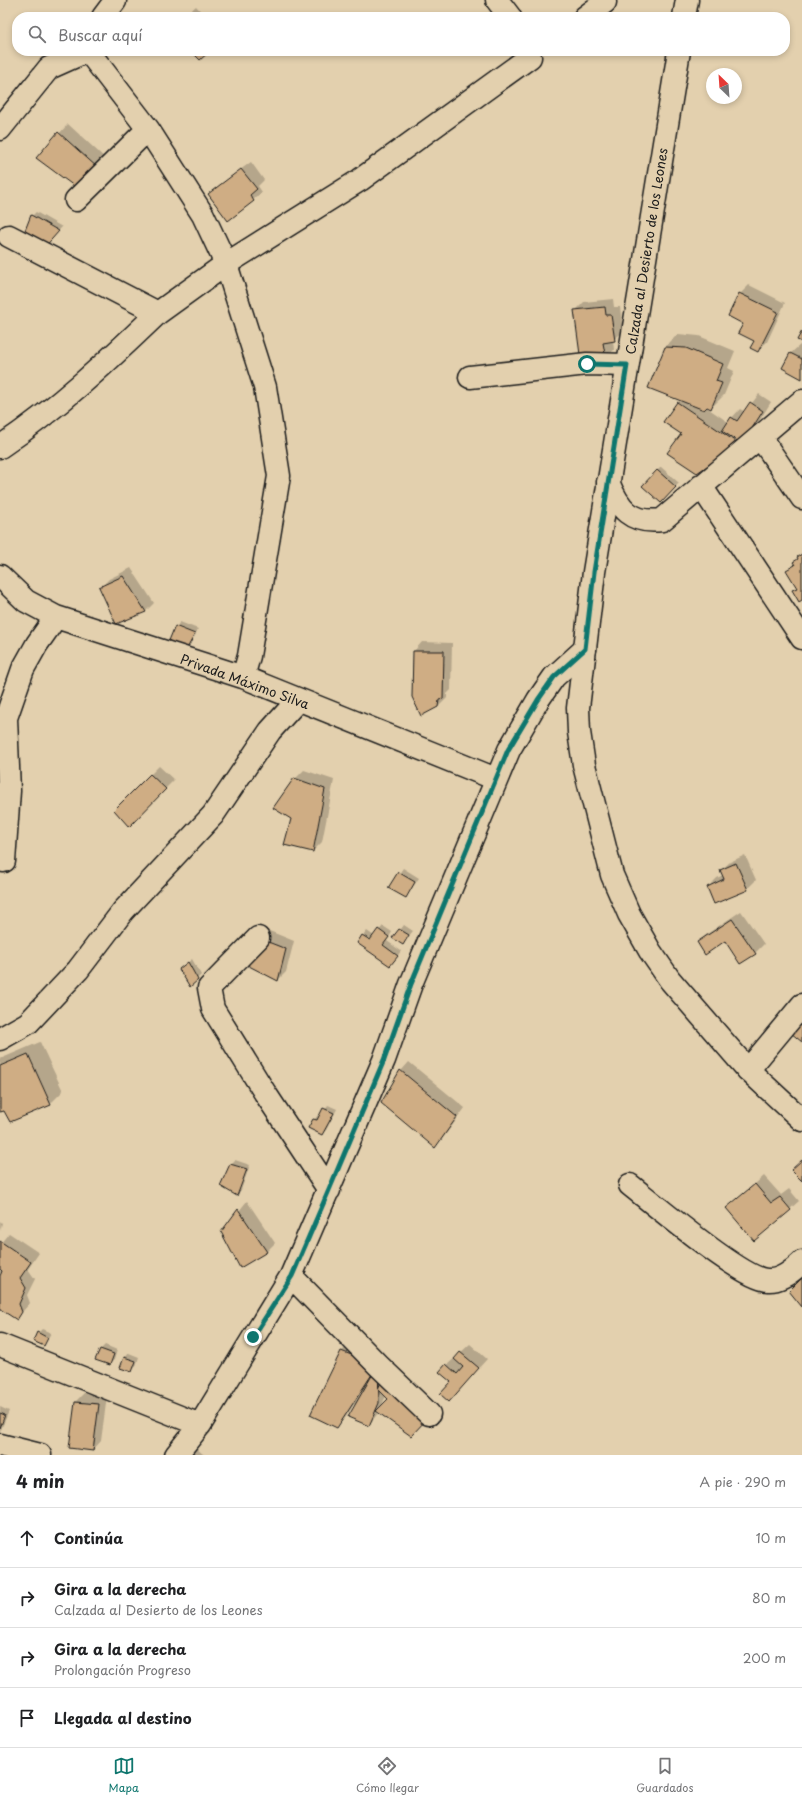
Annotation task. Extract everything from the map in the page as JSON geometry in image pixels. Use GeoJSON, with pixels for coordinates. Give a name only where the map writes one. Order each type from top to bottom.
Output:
{"type":"FeatureCollection","features":[{"type":"Feature","properties":{"kind":"street"},"geometry":{"type":"LineString","coordinates":[[497,0],[506,12]]}},
{"type":"Feature","properties":{"kind":"street"},"geometry":{"type":"LineString","coordinates":[[685,12],[687,0]]}},
{"type":"Feature","properties":{"kind":"street"},"geometry":{"type":"LineString","coordinates":[[592,12],[605,2]]}},
{"type":"Feature","properties":{"kind":"street"},"geometry":{"type":"LineString","coordinates":[[0,129],[49,68],[77,56]]}},
{"type":"Feature","properties":{"kind":"street"},"geometry":{"type":"LineString","coordinates":[[92,56],[148,129],[202,215],[226,264],[265,386],[279,476],[249,656],[243,677]]}},
{"type":"Feature","properties":{"kind":"street"},"geometry":{"type":"LineString","coordinates":[[0,447],[53,409],[158,313],[226,264],[360,180],[528,56]]}},
{"type":"Feature","properties":{"kind":"street","name":"Calzada al Desierto de los Leones"},"geometry":{"type":"LineString","coordinates":[[678,56],[594,572],[578,708],[579,732],[584,765],[612,874],[629,914],[650,951],[666,974],[748,1070],[802,1120]]}},
{"type":"Feature","properties":{"kind":"street"},"geometry":{"type":"LineString","coordinates":[[76,200],[148,129]]}},
{"type":"Feature","properties":{"kind":"street"},"geometry":{"type":"LineString","coordinates":[[9,236],[158,313]]}},
{"type":"Feature","properties":{"kind":"street"},"geometry":{"type":"LineString","coordinates":[[470,377],[587,364],[627,365]]}},
{"type":"Feature","properties":{"kind":"street"},"geometry":{"type":"LineString","coordinates":[[608,482],[615,499],[632,517],[650,521],[662,520],[802,401]]}},
{"type":"Feature","properties":{"kind":"street"},"geometry":{"type":"LineString","coordinates":[[760,437],[802,498]]}},
{"type":"Feature","properties":{"kind":"street"},"geometry":{"type":"LineString","coordinates":[[701,486],[802,638]]}},
{"type":"Feature","properties":{"kind":"street","name":"Privada Máximo Silva"},"geometry":{"type":"LineString","coordinates":[[0,576],[26,601],[56,617],[243,677],[496,779]]}},
{"type":"Feature","properties":{"kind":"street"},"geometry":{"type":"LineString","coordinates":[[4,861],[9,791],[6,718],[23,669],[37,644],[56,617]]}},
{"type":"Feature","properties":{"kind":"street"},"geometry":{"type":"LineString","coordinates":[[176,1455],[200,1425],[292,1276],[384,1060],[411,984],[508,750],[538,700],[554,677],[585,649]]}},
{"type":"Feature","properties":{"kind":"street"},"geometry":{"type":"LineString","coordinates":[[0,1039],[28,1023],[78,970],[124,911],[213,815],[270,731],[298,700]]}},
{"type":"Feature","properties":{"kind":"street"},"geometry":{"type":"LineString","coordinates":[[258,938],[209,988],[213,1009],[265,1093],[329,1190]]}},
{"type":"Feature","properties":{"kind":"street"},"geometry":{"type":"LineString","coordinates":[[748,1070],[802,1005]]}},
{"type":"Feature","properties":{"kind":"street"},"geometry":{"type":"LineString","coordinates":[[630,1185],[726,1260],[750,1274],[767,1280],[780,1277],[794,1270],[802,1262]]}},
{"type":"Feature","properties":{"kind":"street"},"geometry":{"type":"LineString","coordinates":[[292,1276],[378,1365],[429,1414]]}},
{"type":"Feature","properties":{"kind":"street"},"geometry":{"type":"LineString","coordinates":[[0,1345],[200,1425]]}},
{"type":"Feature","properties":{"kind":"street"},"geometry":{"type":"LineString","coordinates":[[0,1445],[40,1455]]}},
{"type":"Feature","properties":{"kind":"building"},"geometry":{"type":"Polygon","coordinates":[[[196,56],[204,56],[200,60],[196,56]]]}},
{"type":"Feature","properties":{"kind":"building"},"geometry":{"type":"Polygon","coordinates":[[[58,132],[98,168],[78,189],[36,158],[58,132]]]}},
{"type":"Feature","properties":{"kind":"building"},"geometry":{"type":"Polygon","coordinates":[[[241,169],[257,189],[250,195],[254,201],[228,221],[208,194],[241,169]]]}},
{"type":"Feature","properties":{"kind":"building"},"geometry":{"type":"Polygon","coordinates":[[[31,215],[59,231],[44,248],[24,233],[31,215]]]}},
{"type":"Feature","properties":{"kind":"building"},"geometry":{"type":"Polygon","coordinates":[[[739,293],[778,312],[758,352],[750,348],[754,341],[738,333],[743,324],[728,316],[739,293]]]}},
{"type":"Feature","properties":{"kind":"building"},"geometry":{"type":"Polygon","coordinates":[[[605,307],[606,315],[611,315],[615,341],[603,343],[606,359],[581,362],[574,310],[605,307]]]}},
{"type":"Feature","properties":{"kind":"building"},"geometry":{"type":"Polygon","coordinates":[[[802,331],[802,342],[797,340],[802,331]]]}},
{"type":"Feature","properties":{"kind":"building"},"geometry":{"type":"Polygon","coordinates":[[[665,347],[686,348],[723,364],[716,381],[722,383],[711,409],[707,407],[704,410],[648,388],[665,347]]]}},
{"type":"Feature","properties":{"kind":"building"},"geometry":{"type":"Polygon","coordinates":[[[790,353],[802,359],[802,379],[782,368],[790,353]]]}},
{"type":"Feature","properties":{"kind":"building"},"geometry":{"type":"Polygon","coordinates":[[[677,402],[739,444],[697,473],[667,453],[681,434],[663,422],[677,402]]]}},
{"type":"Feature","properties":{"kind":"building"},"geometry":{"type":"Polygon","coordinates":[[[750,402],[763,411],[742,444],[722,431],[731,417],[737,421],[750,402]]]}},
{"type":"Feature","properties":{"kind":"building"},"geometry":{"type":"Polygon","coordinates":[[[657,470],[676,487],[661,503],[642,486],[657,470]]]}},
{"type":"Feature","properties":{"kind":"building"},"geometry":{"type":"Polygon","coordinates":[[[802,554],[802,600],[799,602],[792,590],[797,588],[786,570],[795,565],[793,562],[802,554]]]}},
{"type":"Feature","properties":{"kind":"building"},"geometry":{"type":"Polygon","coordinates":[[[123,576],[146,612],[116,624],[99,587],[123,576]]]}},
{"type":"Feature","properties":{"kind":"building"},"geometry":{"type":"Polygon","coordinates":[[[175,626],[195,634],[184,654],[166,648],[175,626]]]}},
{"type":"Feature","properties":{"kind":"building"},"geometry":{"type":"Polygon","coordinates":[[[413,651],[444,651],[443,699],[439,700],[438,707],[421,716],[412,697],[413,651]]]}},
{"type":"Feature","properties":{"kind":"building"},"geometry":{"type":"Polygon","coordinates":[[[150,774],[166,789],[129,827],[114,810],[150,774]]]}},
{"type":"Feature","properties":{"kind":"building"},"geometry":{"type":"Polygon","coordinates":[[[294,778],[325,789],[313,852],[284,845],[291,819],[273,808],[294,778]]]}},
{"type":"Feature","properties":{"kind":"building"},"geometry":{"type":"Polygon","coordinates":[[[736,863],[748,890],[714,904],[707,887],[724,879],[720,870],[736,863]]]}},
{"type":"Feature","properties":{"kind":"building"},"geometry":{"type":"Polygon","coordinates":[[[398,872],[415,882],[406,898],[388,888],[398,872]]]}},
{"type":"Feature","properties":{"kind":"building"},"geometry":{"type":"Polygon","coordinates":[[[732,919],[756,954],[740,964],[725,941],[705,955],[697,942],[732,919]]]}},
{"type":"Feature","properties":{"kind":"building"},"geometry":{"type":"Polygon","coordinates":[[[378,929],[389,937],[383,945],[398,956],[390,966],[357,943],[362,935],[370,940],[378,929]]]}},
{"type":"Feature","properties":{"kind":"building"},"geometry":{"type":"Polygon","coordinates":[[[399,929],[409,935],[403,945],[392,938],[399,929]]]}},
{"type":"Feature","properties":{"kind":"building"},"geometry":{"type":"Polygon","coordinates":[[[258,938],[286,949],[278,981],[247,965],[258,938]]]}},
{"type":"Feature","properties":{"kind":"building"},"geometry":{"type":"Polygon","coordinates":[[[188,962],[198,980],[190,987],[179,969],[188,962]]]}},
{"type":"Feature","properties":{"kind":"building"},"geometry":{"type":"Polygon","coordinates":[[[802,1019],[802,1042],[791,1033],[802,1019]]]}},
{"type":"Feature","properties":{"kind":"building"},"geometry":{"type":"Polygon","coordinates":[[[28,1054],[51,1105],[10,1122],[4,1111],[0,1112],[0,1066],[28,1054]]]}},
{"type":"Feature","properties":{"kind":"building"},"geometry":{"type":"Polygon","coordinates":[[[400,1070],[457,1117],[435,1148],[381,1103],[400,1070]]]}},
{"type":"Feature","properties":{"kind":"building"},"geometry":{"type":"Polygon","coordinates":[[[323,1108],[334,1113],[322,1135],[308,1128],[313,1119],[317,1120],[323,1108]]]}},
{"type":"Feature","properties":{"kind":"building"},"geometry":{"type":"Polygon","coordinates":[[[802,1160],[802,1181],[791,1170],[802,1160]]]}},
{"type":"Feature","properties":{"kind":"building"},"geometry":{"type":"Polygon","coordinates":[[[230,1164],[247,1169],[237,1196],[220,1186],[230,1164]]]}},
{"type":"Feature","properties":{"kind":"building"},"geometry":{"type":"Polygon","coordinates":[[[755,1184],[771,1203],[780,1197],[791,1210],[754,1241],[726,1208],[755,1184]]]}},
{"type":"Feature","properties":{"kind":"building"},"geometry":{"type":"Polygon","coordinates":[[[238,1209],[267,1252],[240,1268],[221,1232],[238,1209]]]}},
{"type":"Feature","properties":{"kind":"building"},"geometry":{"type":"Polygon","coordinates":[[[0,1241],[31,1262],[20,1278],[26,1288],[19,1304],[22,1312],[17,1320],[0,1309],[0,1276],[2,1271],[0,1269],[0,1241]]]}},
{"type":"Feature","properties":{"kind":"building"},"geometry":{"type":"Polygon","coordinates":[[[802,1278],[802,1307],[789,1291],[802,1278]]]}},
{"type":"Feature","properties":{"kind":"building"},"geometry":{"type":"Polygon","coordinates":[[[37,1332],[48,1338],[44,1346],[33,1341],[37,1332]]]}},
{"type":"Feature","properties":{"kind":"building"},"geometry":{"type":"Polygon","coordinates":[[[100,1349],[114,1354],[110,1365],[95,1360],[100,1349]]]}},
{"type":"Feature","properties":{"kind":"building"},"geometry":{"type":"Polygon","coordinates":[[[341,1351],[378,1365],[337,1428],[310,1415],[341,1351]]]}},
{"type":"Feature","properties":{"kind":"building"},"geometry":{"type":"Polygon","coordinates":[[[460,1352],[479,1368],[449,1402],[440,1394],[451,1382],[439,1372],[446,1364],[457,1374],[463,1367],[454,1359],[460,1352]]]}},
{"type":"Feature","properties":{"kind":"building"},"geometry":{"type":"Polygon","coordinates":[[[124,1357],[136,1361],[132,1372],[120,1368],[124,1357]]]}},
{"type":"Feature","properties":{"kind":"building"},"geometry":{"type":"Polygon","coordinates":[[[378,1365],[379,1403],[369,1426],[348,1417],[378,1365]]]}},
{"type":"Feature","properties":{"kind":"building"},"geometry":{"type":"Polygon","coordinates":[[[384,1375],[427,1419],[411,1436],[376,1411],[388,1399],[378,1389],[384,1375]]]}},
{"type":"Feature","properties":{"kind":"building"},"geometry":{"type":"Polygon","coordinates":[[[75,1402],[99,1404],[93,1451],[69,1448],[75,1402]]]}},
{"type":"Feature","properties":{"kind":"building"},"geometry":{"type":"Polygon","coordinates":[[[0,1413],[5,1415],[0,1428],[0,1413]]]}},
{"type":"Feature","properties":{"kind":"route"},"geometry":{"type":"LineString","coordinates":[[253,1337],[292,1276],[384,1060],[411,984],[508,750],[538,700],[554,677],[585,649],[594,572],[627,365],[587,364]]}}]}
